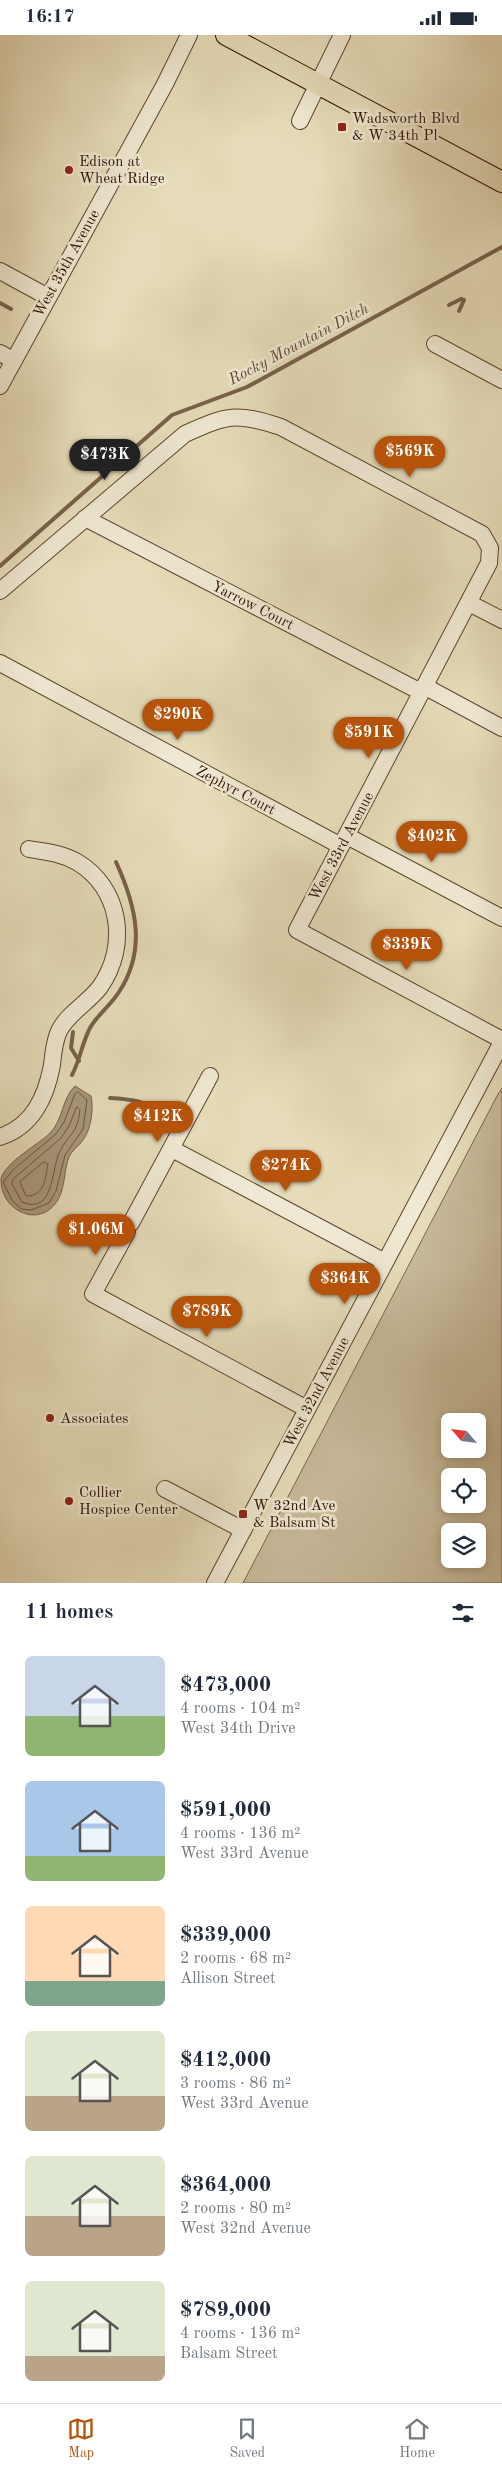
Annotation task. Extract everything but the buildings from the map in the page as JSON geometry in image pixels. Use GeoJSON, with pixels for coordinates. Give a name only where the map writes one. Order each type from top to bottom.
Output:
{"type":"FeatureCollection","features":[{"type":"Feature","properties":{"kind":"main road"},"geometry":{"type":"LineString","coordinates":[[226,35],[502,182]]}},
{"type":"Feature","properties":{"kind":"street","name":"West 35th Avenue"},"geometry":{"type":"LineString","coordinates":[[0,386],[7,356],[48,297],[189,35]]}},
{"type":"Feature","properties":{"kind":"street"},"geometry":{"type":"LineString","coordinates":[[300,121],[342,35]]}},
{"type":"Feature","properties":{"kind":"street"},"geometry":{"type":"LineString","coordinates":[[0,271],[48,297]]}},
{"type":"Feature","properties":{"kind":"street"},"geometry":{"type":"LineString","coordinates":[[435,344],[502,380]]}},
{"type":"Feature","properties":{"kind":"street","name":"West 33rd Avenue"},"geometry":{"type":"LineString","coordinates":[[85,517],[185,434],[211,422],[235,416],[260,420],[281,427],[482,534],[490,548],[489,563],[297,930],[502,1041]]}},
{"type":"Feature","properties":{"kind":"street"},"geometry":{"type":"LineString","coordinates":[[0,591],[85,517]]}},
{"type":"Feature","properties":{"kind":"street","name":"Yarrow Court"},"geometry":{"type":"LineString","coordinates":[[85,517],[502,728]]}},
{"type":"Feature","properties":{"kind":"street"},"geometry":{"type":"LineString","coordinates":[[469,603],[502,621]]}},
{"type":"Feature","properties":{"kind":"street","name":"Zephyr Court"},"geometry":{"type":"LineString","coordinates":[[0,663],[344,841],[502,918]]}},
{"type":"Feature","properties":{"kind":"street"},"geometry":{"type":"LineString","coordinates":[[0,1137],[26,1124],[39,1107],[47,1089],[59,1031],[68,1019],[99,988],[110,970],[116,952],[118,932],[115,910],[107,892],[94,876],[77,861],[58,854],[29,849]]}},
{"type":"Feature","properties":{"kind":"street","name":"West 32nd Avenue"},"geometry":{"type":"LineString","coordinates":[[214,1583],[502,1041]]}},
{"type":"Feature","properties":{"kind":"street"},"geometry":{"type":"LineString","coordinates":[[210,1077],[93,1295],[307,1409]]}},
{"type":"Feature","properties":{"kind":"street"},"geometry":{"type":"LineString","coordinates":[[172,1149],[385,1262]]}},
{"type":"Feature","properties":{"kind":"street"},"geometry":{"type":"LineString","coordinates":[[165,1489],[243,1531]]}},
{"type":"Feature","properties":{"kind":"shaded area"},"geometry":{"type":"Polygon","coordinates":[[[502,1088],[502,1583],[243,1583],[497,1096],[502,1088]]]}},
{"type":"Feature","properties":{"kind":"water"},"geometry":{"type":"Polygon","coordinates":[[[75,1086],[91,1096],[91,1119],[86,1136],[69,1157],[59,1199],[47,1211],[29,1215],[21,1212],[6,1199],[2,1190],[1,1179],[15,1160],[45,1138],[54,1128],[67,1097],[75,1086]]]}},
{"type":"Feature","properties":{"kind":"waterway","name":"Rocky Mountain Ditch"},"geometry":{"type":"LineString","coordinates":[[0,566],[172,415],[247,387],[502,247]]}},
{"type":"Feature","properties":{"kind":"waterway"},"geometry":{"type":"LineString","coordinates":[[449,305],[461,299],[464,300],[459,311]]}},
{"type":"Feature","properties":{"kind":"waterway"},"geometry":{"type":"LineString","coordinates":[[0,303],[11,309]]}},
{"type":"Feature","properties":{"kind":"waterway"},"geometry":{"type":"LineString","coordinates":[[72,1075],[90,1028],[119,992],[128,976],[133,960],[136,944],[133,911],[116,862]]}},
{"type":"Feature","properties":{"kind":"waterway"},"geometry":{"type":"LineString","coordinates":[[73,1032],[71,1048],[79,1061]]}},
{"type":"Feature","properties":{"kind":"waterway"},"geometry":{"type":"LineString","coordinates":[[110,1098],[145,1103],[163,1114]]}},
{"type":"Feature","properties":{"kind":"place","name":"Wadsworth Blvd & W 34th Pl"},"geometry":{"type":"Point","coordinates":[342,127]}},
{"type":"Feature","properties":{"kind":"place","name":"Edison at Wheat Ridge"},"geometry":{"type":"Point","coordinates":[69,170]}},
{"type":"Feature","properties":{"kind":"place","name":"Associates"},"geometry":{"type":"Point","coordinates":[50,1418]}},
{"type":"Feature","properties":{"kind":"place","name":"Collier Hospice Center"},"geometry":{"type":"Point","coordinates":[69,1501]}},
{"type":"Feature","properties":{"kind":"place","name":"W 32nd Ave & Balsam St"},"geometry":{"type":"Point","coordinates":[243,1514]}}]}
